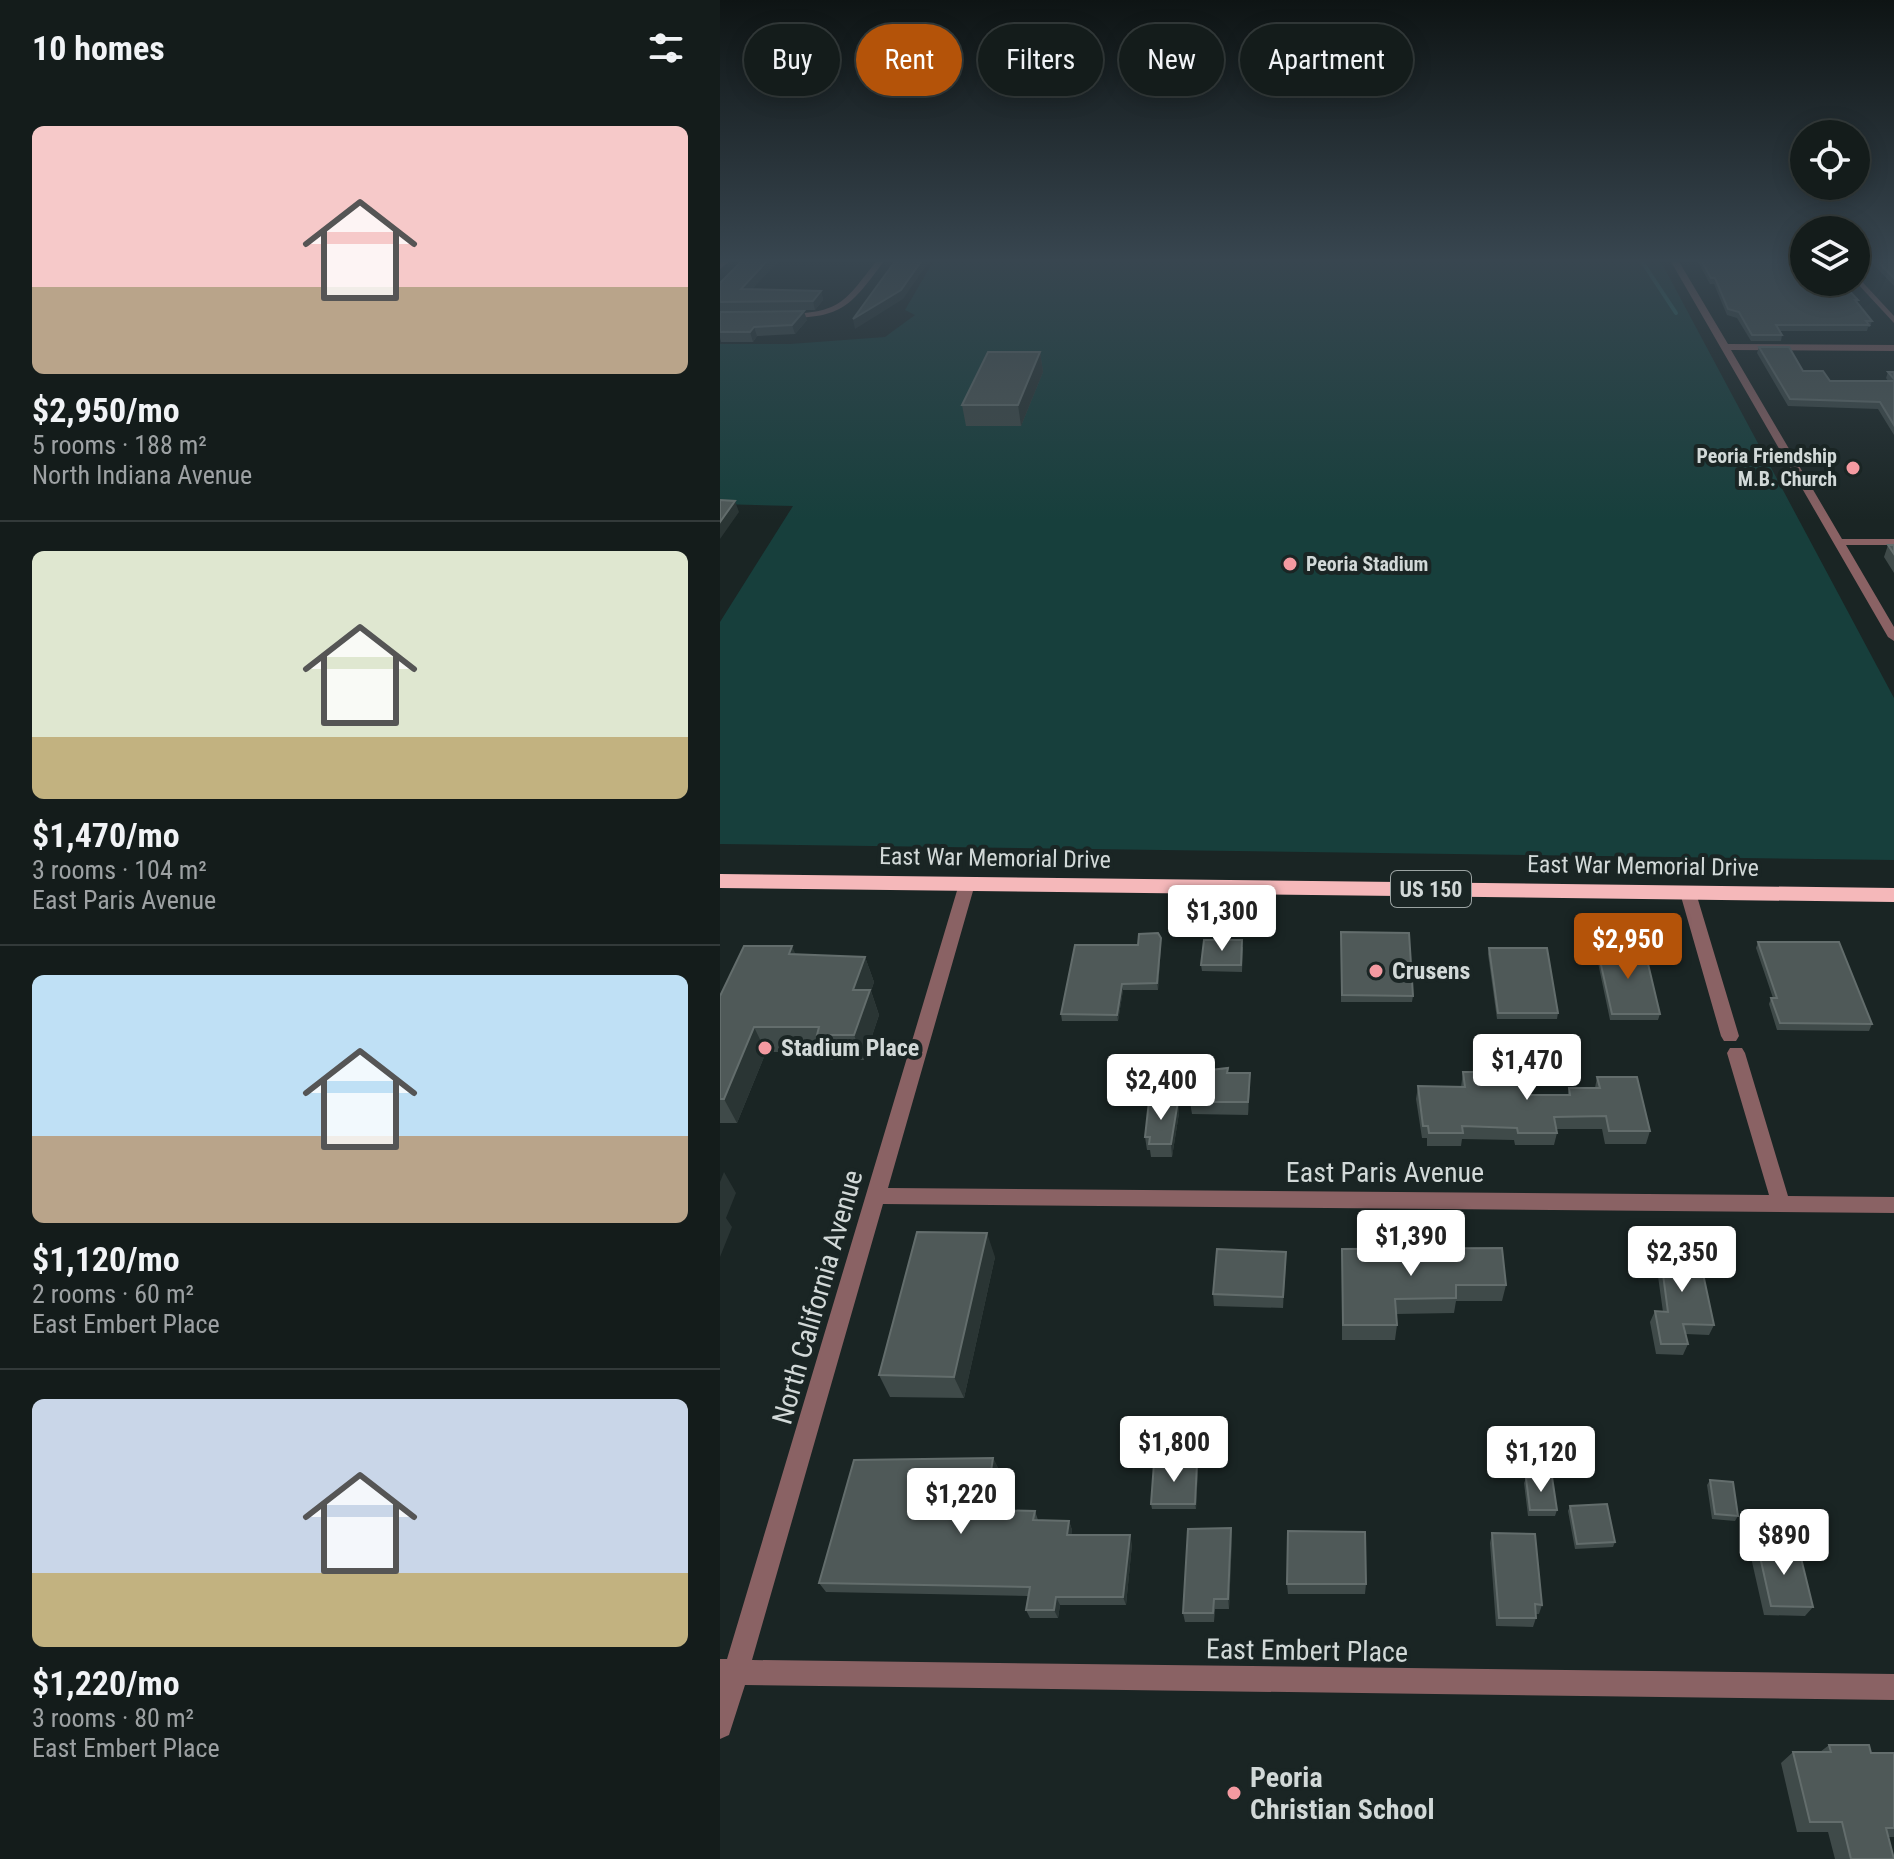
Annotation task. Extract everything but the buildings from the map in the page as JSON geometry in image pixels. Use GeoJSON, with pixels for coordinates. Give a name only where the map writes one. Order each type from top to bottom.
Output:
{"type":"FeatureCollection","features":[{"type":"Feature","properties":{"kind":"highway","name":"East War Memorial Drive"},"geometry":{"type":"LineString","coordinates":[[720,881],[1894,895]]}},
{"type":"Feature","properties":{"kind":"street"},"geometry":{"type":"LineString","coordinates":[[1725,347],[1894,348]]}},
{"type":"Feature","properties":{"kind":"street"},"geometry":{"type":"LineString","coordinates":[[1725,347],[1894,637]]}},
{"type":"Feature","properties":{"kind":"street"},"geometry":{"type":"LineString","coordinates":[[1839,542],[1894,542]]}},
{"type":"Feature","properties":{"kind":"street","name":"North California Avenue"},"geometry":{"type":"LineString","coordinates":[[720,1726],[728,1672],[876,1196],[967,884]]}},
{"type":"Feature","properties":{"kind":"street"},"geometry":{"type":"LineString","coordinates":[[1688,893],[1781,1203]]}},
{"type":"Feature","properties":{"kind":"street","name":"East Paris Avenue"},"geometry":{"type":"LineString","coordinates":[[876,1196],[1894,1205]]}},
{"type":"Feature","properties":{"kind":"street","name":"East Embert Place"},"geometry":{"type":"LineString","coordinates":[[728,1672],[1894,1687]]}},
{"type":"Feature","properties":{"kind":"shaded area","name":"Peoria Stadium"},"geometry":{"type":"Polygon","coordinates":[[[720,347],[1706,347],[1894,698],[1894,860],[720,844],[720,622],[793,506],[720,504],[720,347]]]}},
{"type":"Feature","properties":{"kind":"place","name":"Peoria Friendship M.B. Church"},"geometry":{"type":"Point","coordinates":[1853,468]}},
{"type":"Feature","properties":{"kind":"place","name":"Peoria Stadium"},"geometry":{"type":"Point","coordinates":[1290,564]}},
{"type":"Feature","properties":{"kind":"place","name":"Crusens"},"geometry":{"type":"Point","coordinates":[1376,971]}},
{"type":"Feature","properties":{"kind":"place","name":"Stadium Place"},"geometry":{"type":"Point","coordinates":[765,1048]}},
{"type":"Feature","properties":{"kind":"place","name":"Peoria Christian School"},"geometry":{"type":"Point","coordinates":[1234,1793]}}]}
